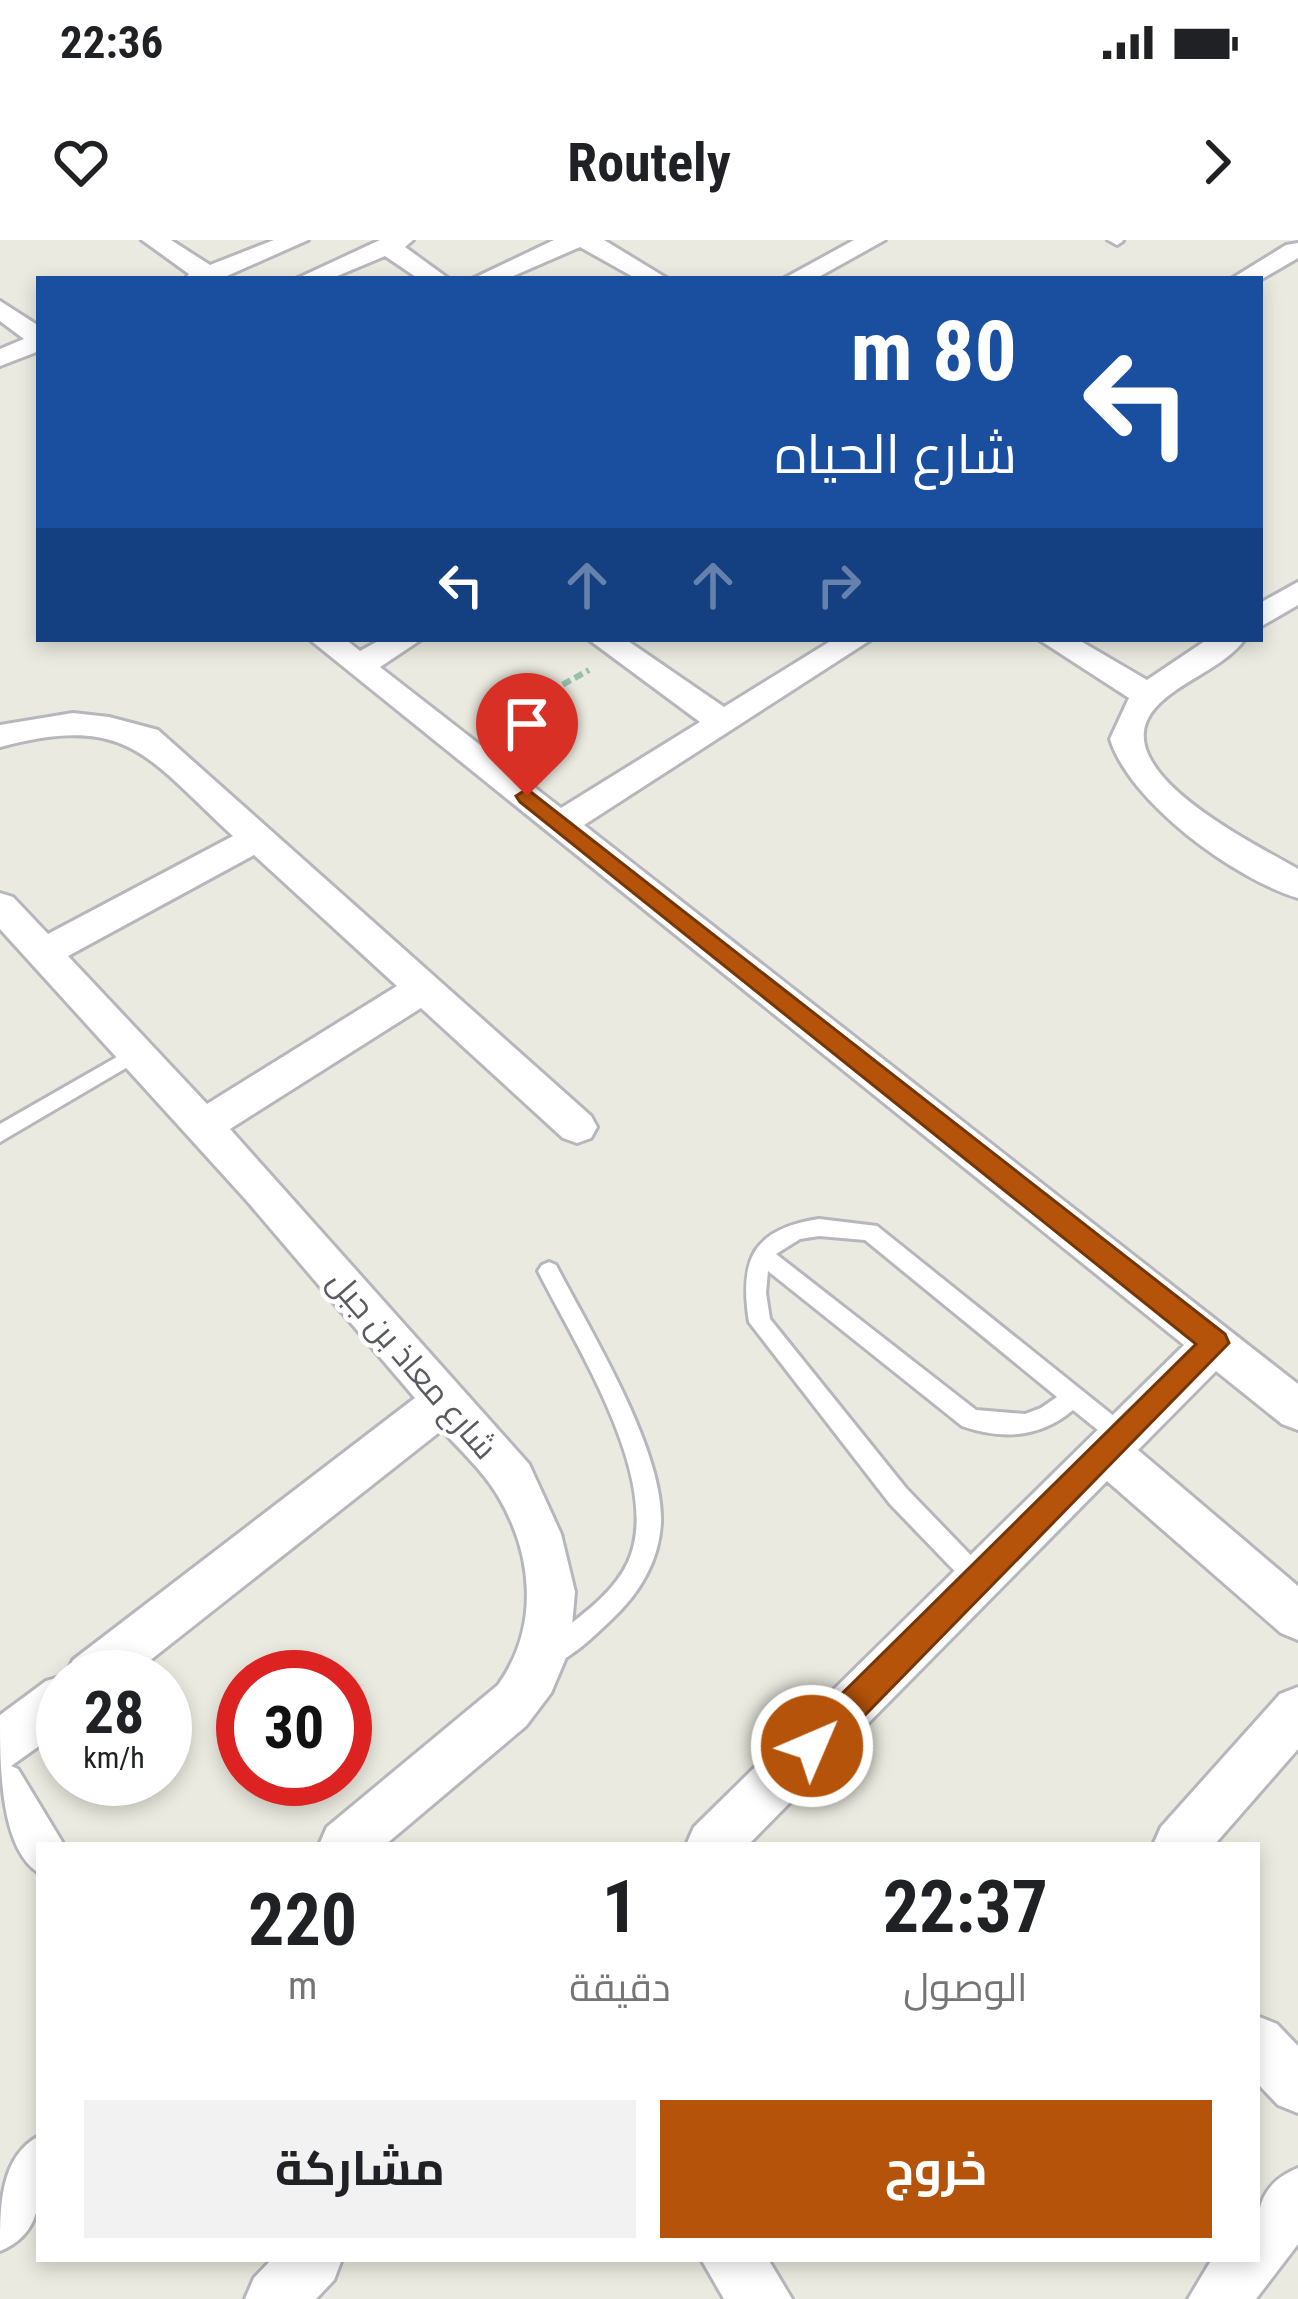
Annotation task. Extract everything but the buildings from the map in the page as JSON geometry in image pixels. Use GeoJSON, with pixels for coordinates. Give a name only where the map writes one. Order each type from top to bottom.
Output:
{"type":"FeatureCollection","features":[{"type":"Feature","properties":{"kind":"street"},"geometry":{"type":"LineString","coordinates":[[154,240],[202,276]]}},
{"type":"Feature","properties":{"kind":"street"},"geometry":{"type":"LineString","coordinates":[[492,276],[575,240]]}},
{"type":"Feature","properties":{"kind":"street"},"geometry":{"type":"LineString","coordinates":[[586,240],[650,276]]}},
{"type":"Feature","properties":{"kind":"street"},"geometry":{"type":"LineString","coordinates":[[802,276],[873,240]]}},
{"type":"Feature","properties":{"kind":"street"},"geometry":{"type":"LineString","coordinates":[[205,276],[287,241]]}},
{"type":"Feature","properties":{"kind":"street"},"geometry":{"type":"LineString","coordinates":[[316,276],[394,243],[432,276]]}},
{"type":"Feature","properties":{"kind":"street"},"geometry":{"type":"LineString","coordinates":[[1248,276],[1288,247]]}},
{"type":"Feature","properties":{"kind":"street"},"geometry":{"type":"LineString","coordinates":[[0,309],[36,338]]}},
{"type":"Feature","properties":{"kind":"street"},"geometry":{"type":"LineString","coordinates":[[0,358],[36,341]]}},
{"type":"Feature","properties":{"kind":"street"},"geometry":{"type":"LineString","coordinates":[[329,642],[1215,1343],[1294,1400]]}},
{"type":"Feature","properties":{"kind":"street"},"geometry":{"type":"LineString","coordinates":[[359,665],[401,642]]}},
{"type":"Feature","properties":{"kind":"street"},"geometry":{"type":"LineString","coordinates":[[1059,642],[1149,696]]}},
{"type":"Feature","properties":{"kind":"street"},"geometry":{"type":"LineString","coordinates":[[1225,642],[1149,696],[1131,717],[1126,743],[1135,771],[1157,797],[1298,886]]}},
{"type":"Feature","properties":{"kind":"street"},"geometry":{"type":"LineString","coordinates":[[623,643],[723,722]]}},
{"type":"Feature","properties":{"kind":"street"},"geometry":{"type":"LineString","coordinates":[[562,823],[839,643]]}},
{"type":"Feature","properties":{"kind":"street"},"geometry":{"type":"LineString","coordinates":[[0,736],[38,725],[78,722],[114,726],[146,738],[577,1127]]}},
{"type":"Feature","properties":{"kind":"street"},"geometry":{"type":"LineString","coordinates":[[44,953],[257,838]]}},
{"type":"Feature","properties":{"kind":"street","name":"شارع معاذ بن جبل"},"geometry":{"type":"LineString","coordinates":[[0,906],[513,1478],[539,1527],[552,1573],[554,1617],[542,1661],[516,1702],[349,1842]]}},
{"type":"Feature","properties":{"kind":"street"},"geometry":{"type":"LineString","coordinates":[[202,1126],[423,988]]}},
{"type":"Feature","properties":{"kind":"street"},"geometry":{"type":"LineString","coordinates":[[715,1842],[1215,1343]]}},
{"type":"Feature","properties":{"kind":"street"},"geometry":{"type":"LineString","coordinates":[[125,1650],[446,1401]]}},
{"type":"Feature","properties":{"kind":"street"},"geometry":{"type":"LineString","coordinates":[[1114,1444],[1298,1617]]}},
{"type":"Feature","properties":{"kind":"street"},"geometry":{"type":"LineString","coordinates":[[1182,1842],[1298,1712]]}},
{"type":"Feature","properties":{"kind":"street"},"geometry":{"type":"LineString","coordinates":[[0,1746],[36,1719]]}},
{"type":"Feature","properties":{"kind":"street"},"geometry":{"type":"LineString","coordinates":[[0,1787],[36,1842]]}},
{"type":"Feature","properties":{"kind":"street"},"geometry":{"type":"LineString","coordinates":[[1260,2047],[1298,2085]]}},
{"type":"Feature","properties":{"kind":"street"},"geometry":{"type":"LineString","coordinates":[[1260,2245],[1298,2198]]}},
{"type":"Feature","properties":{"kind":"street"},"geometry":{"type":"LineString","coordinates":[[275,2299],[310,2262]]}},
{"type":"Feature","properties":{"kind":"street"},"geometry":{"type":"LineString","coordinates":[[732,2262],[762,2299]]}},
{"type":"Feature","properties":{"kind":"street"},"geometry":{"type":"LineString","coordinates":[[1218,2299],[1248,2262]]}},
{"type":"Feature","properties":{"kind":"lane"},"geometry":{"type":"LineString","coordinates":[[0,1134],[136,1053]]}},
{"type":"Feature","properties":{"kind":"lane"},"geometry":{"type":"LineString","coordinates":[[979,1580],[898,1496],[760,1322],[751,1288],[762,1255],[791,1232],[811,1227],[830,1223],[870,1232],[1072,1397],[1114,1444]]}},
{"type":"Feature","properties":{"kind":"lane"},"geometry":{"type":"LineString","coordinates":[[762,1255],[970,1419],[1000,1427],[1029,1426],[1054,1415],[1072,1397]]}},
{"type":"Feature","properties":{"kind":"lane"},"geometry":{"type":"LineString","coordinates":[[542,1661],[598,1616],[630,1582],[646,1544],[649,1510],[627,1438],[549,1271]]}},
{"type":"Feature","properties":{"kind":"path"},"geometry":{"type":"LineString","coordinates":[[459,743],[623,643]]}},
{"type":"Feature","properties":{"kind":"route"},"geometry":{"type":"LineString","coordinates":[[527,796],[1215,1343],[812,1746]]}}]}
